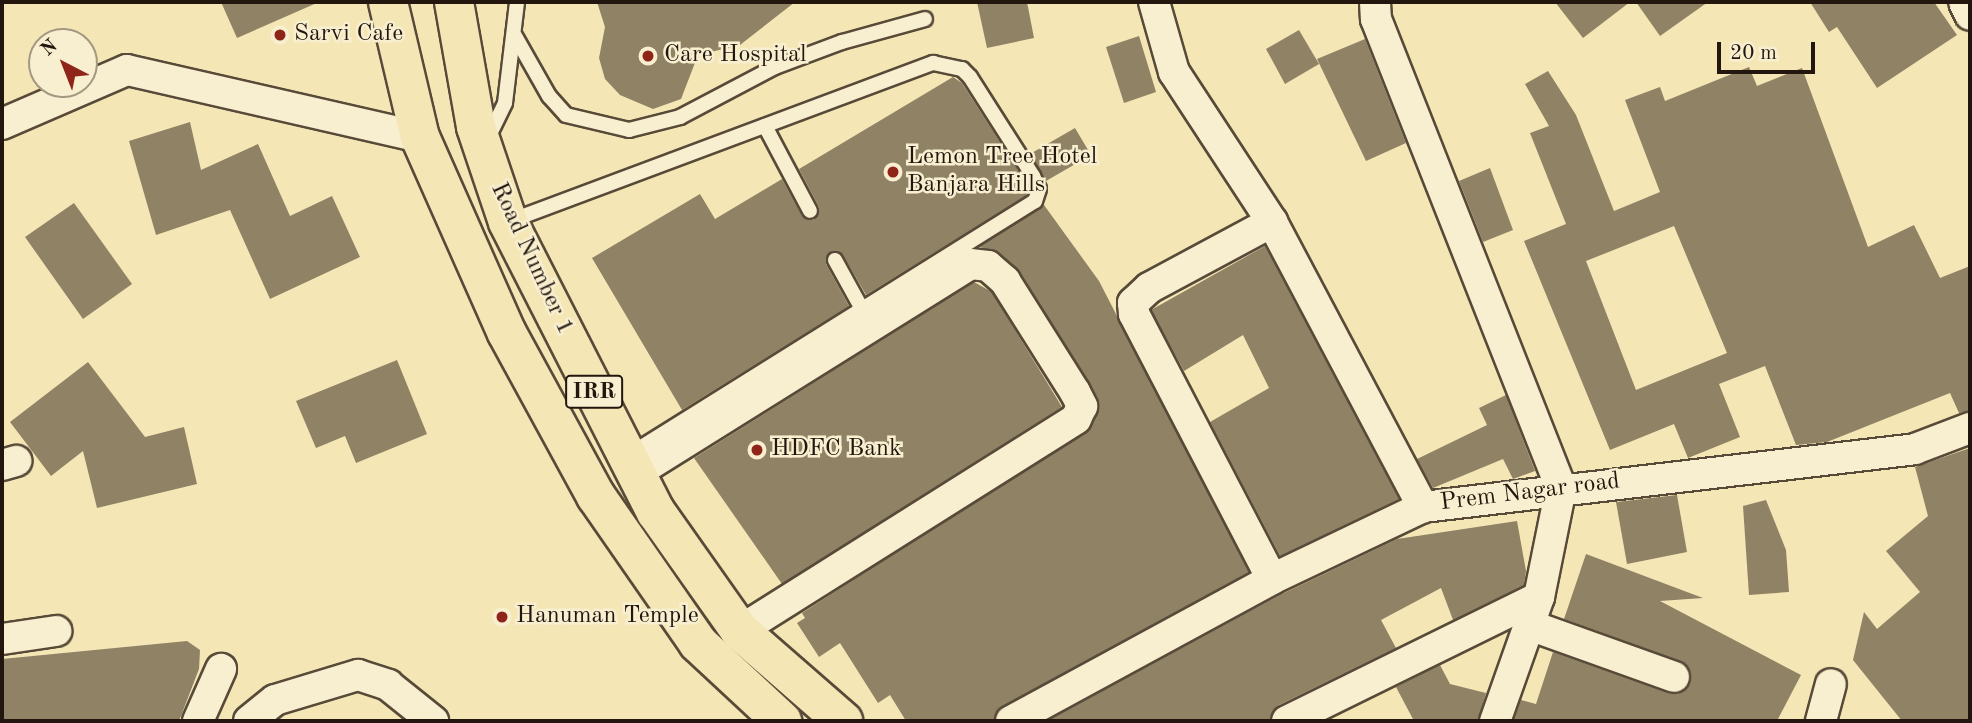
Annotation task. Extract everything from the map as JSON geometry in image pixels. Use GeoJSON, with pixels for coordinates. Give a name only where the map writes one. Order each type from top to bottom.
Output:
{"type":"FeatureCollection","features":[{"type":"Feature","properties":{"kind":"main road","name":"Road Number 1"},"geometry":{"type":"LineString","coordinates":[[388,2],[420,136],[507,333],[596,496],[698,643],[775,718]]}},
{"type":"Feature","properties":{"kind":"main road","name":"Road Number 1"},"geometry":{"type":"LineString","coordinates":[[454,2],[483,148],[508,222],[656,512],[740,631],[843,721]]}},
{"type":"Feature","properties":{"kind":"street"},"geometry":{"type":"LineString","coordinates":[[1154,2],[1174,72],[1272,222],[1423,507]]}},
{"type":"Feature","properties":{"kind":"street"},"geometry":{"type":"LineString","coordinates":[[1375,2],[1376,19],[1561,488],[1539,597],[1495,721]]}},
{"type":"Feature","properties":{"kind":"street"},"geometry":{"type":"LineString","coordinates":[[1964,2],[1970,15]]}},
{"type":"Feature","properties":{"kind":"street"},"geometry":{"type":"LineString","coordinates":[[2,124],[127,70],[420,136]]}},
{"type":"Feature","properties":{"kind":"street"},"geometry":{"type":"LineString","coordinates":[[1272,222],[1149,288],[1133,303],[1134,314],[1272,579]]}},
{"type":"Feature","properties":{"kind":"street"},"geometry":{"type":"LineString","coordinates":[[631,464],[970,264],[988,266],[1005,281],[1075,392],[1082,406],[1076,419],[740,631]]}},
{"type":"Feature","properties":{"kind":"street","name":"Prem Nagar road"},"geometry":{"type":"LineString","coordinates":[[1011,721],[1272,579],[1423,507],[1561,488],[1915,449],[1970,428]]}},
{"type":"Feature","properties":{"kind":"street"},"geometry":{"type":"LineString","coordinates":[[1287,721],[1539,597]]}},
{"type":"Feature","properties":{"kind":"street"},"geometry":{"type":"LineString","coordinates":[[1529,625],[1674,677]]}},
{"type":"Feature","properties":{"kind":"street"},"geometry":{"type":"LineString","coordinates":[[2,639],[56,631]]}},
{"type":"Feature","properties":{"kind":"street"},"geometry":{"type":"LineString","coordinates":[[198,721],[221,669]]}},
{"type":"Feature","properties":{"kind":"street"},"geometry":{"type":"LineString","coordinates":[[249,721],[275,700],[358,675],[388,685],[433,721]]}},
{"type":"Feature","properties":{"kind":"street"},"geometry":{"type":"LineString","coordinates":[[1821,721],[1831,684]]}},
{"type":"Feature","properties":{"kind":"lane"},"geometry":{"type":"LineString","coordinates":[[483,148],[505,103],[517,2]]}},
{"type":"Feature","properties":{"kind":"lane"},"geometry":{"type":"LineString","coordinates":[[515,36],[548,96],[566,116],[629,130],[680,117],[764,72],[831,46],[925,19]]}},
{"type":"Feature","properties":{"kind":"lane"},"geometry":{"type":"LineString","coordinates":[[508,222],[933,63],[953,66],[970,77],[1033,176],[1039,190],[1035,201],[862,309],[631,464]]}},
{"type":"Feature","properties":{"kind":"lane"},"geometry":{"type":"LineString","coordinates":[[765,126],[810,211]]}},
{"type":"Feature","properties":{"kind":"lane"},"geometry":{"type":"LineString","coordinates":[[835,260],[862,309]]}},
{"type":"Feature","properties":{"kind":"building"},"geometry":{"type":"Polygon","coordinates":[[[221,2],[319,2],[237,38],[221,2]]]}},
{"type":"Feature","properties":{"kind":"building","name":"Care Hospital"},"geometry":{"type":"Polygon","coordinates":[[[597,2],[795,2],[740,45],[698,55],[681,99],[653,109],[620,95],[605,79],[599,58],[605,27],[597,2]]]}},
{"type":"Feature","properties":{"kind":"building"},"geometry":{"type":"Polygon","coordinates":[[[977,2],[1027,2],[1034,38],[987,48],[977,2]]]}},
{"type":"Feature","properties":{"kind":"building"},"geometry":{"type":"Polygon","coordinates":[[[1555,2],[1630,2],[1583,38],[1555,2]]]}},
{"type":"Feature","properties":{"kind":"building"},"geometry":{"type":"Polygon","coordinates":[[[1636,2],[1708,2],[1660,36],[1636,2]]]}},
{"type":"Feature","properties":{"kind":"building"},"geometry":{"type":"Polygon","coordinates":[[[1810,2],[1934,2],[1957,35],[1877,88],[1837,27],[1829,32],[1810,2]]]}},
{"type":"Feature","properties":{"kind":"building"},"geometry":{"type":"Polygon","coordinates":[[[1299,30],[1319,64],[1285,84],[1266,49],[1299,30]]]}},
{"type":"Feature","properties":{"kind":"building"},"geometry":{"type":"Polygon","coordinates":[[[1139,36],[1156,92],[1124,103],[1106,47],[1139,36]]]}},
{"type":"Feature","properties":{"kind":"building"},"geometry":{"type":"Polygon","coordinates":[[[1365,39],[1406,143],[1366,161],[1317,59],[1365,39]]]}},
{"type":"Feature","properties":{"kind":"building"},"geometry":{"type":"Polygon","coordinates":[[[1749,67],[1757,86],[1802,68],[1868,247],[1914,225],[1940,278],[1970,266],[1970,411],[1959,413],[1950,393],[1827,442],[1796,445],[1765,366],[1719,384],[1740,437],[1688,458],[1674,424],[1610,450],[1524,241],[1566,224],[1530,133],[1549,126],[1525,84],[1548,71],[1576,115],[1614,211],[1660,192],[1625,100],[1660,87],[1665,101],[1749,67]],[[1674,226],[1586,261],[1636,390],[1727,353],[1674,226]]]}},
{"type":"Feature","properties":{"kind":"building"},"geometry":{"type":"Polygon","coordinates":[[[953,77],[962,83],[1025,181],[1027,195],[866,295],[843,255],[830,252],[826,264],[849,306],[682,410],[592,258],[700,194],[715,219],[782,179],[802,216],[814,220],[819,207],[799,169],[953,77]]]}},
{"type":"Feature","properties":{"kind":"building"},"geometry":{"type":"Polygon","coordinates":[[[190,122],[201,170],[258,144],[290,216],[332,196],[360,257],[270,299],[230,210],[156,235],[129,141],[190,122]]]}},
{"type":"Feature","properties":{"kind":"building"},"geometry":{"type":"Polygon","coordinates":[[[1075,128],[1091,155],[1046,181],[1030,154],[1075,128]]]}},
{"type":"Feature","properties":{"kind":"building"},"geometry":{"type":"Polygon","coordinates":[[[1490,168],[1513,230],[1483,242],[1459,181],[1490,168]]]}},
{"type":"Feature","properties":{"kind":"building"},"geometry":{"type":"Polygon","coordinates":[[[74,203],[132,284],[83,319],[25,237],[74,203]]]}},
{"type":"Feature","properties":{"kind":"building"},"geometry":{"type":"Polygon","coordinates":[[[1044,205],[1099,281],[1249,572],[1003,706],[994,721],[906,721],[890,695],[878,703],[840,643],[819,657],[797,623],[805,618],[802,613],[1092,426],[1098,398],[1020,272],[999,252],[979,247],[1044,205]]]}},
{"type":"Feature","properties":{"kind":"building"},"geometry":{"type":"Polygon","coordinates":[[[1265,246],[1399,499],[1280,556],[1210,422],[1269,388],[1243,335],[1184,371],[1151,310],[1265,246]]]}},
{"type":"Feature","properties":{"kind":"building"},"geometry":{"type":"Polygon","coordinates":[[[974,282],[992,292],[1062,407],[782,584],[694,458],[974,282]]]}},
{"type":"Feature","properties":{"kind":"building"},"geometry":{"type":"Polygon","coordinates":[[[397,360],[427,434],[356,463],[345,436],[316,448],[296,401],[397,360]]]}},
{"type":"Feature","properties":{"kind":"building"},"geometry":{"type":"Polygon","coordinates":[[[88,362],[145,437],[184,427],[197,484],[97,508],[83,451],[51,476],[10,422],[88,362]]]}},
{"type":"Feature","properties":{"kind":"building"},"geometry":{"type":"Polygon","coordinates":[[[1506,395],[1535,471],[1513,479],[1503,459],[1433,488],[1417,459],[1487,425],[1479,408],[1506,395]]]}},
{"type":"Feature","properties":{"kind":"building"},"geometry":{"type":"Polygon","coordinates":[[[1970,448],[1970,721],[1902,721],[1853,660],[1864,612],[1877,629],[1920,592],[1886,551],[1928,516],[1915,467],[1970,448]]]}},
{"type":"Feature","properties":{"kind":"building"},"geometry":{"type":"Polygon","coordinates":[[[1677,495],[1687,552],[1627,564],[1616,502],[1677,495]]]}},
{"type":"Feature","properties":{"kind":"building"},"geometry":{"type":"Polygon","coordinates":[[[1766,500],[1786,550],[1789,592],[1749,595],[1743,506],[1766,500]]]}},
{"type":"Feature","properties":{"kind":"building"},"geometry":{"type":"Polygon","coordinates":[[[1517,521],[1526,571],[1524,585],[1453,620],[1441,588],[1381,620],[1396,648],[1279,705],[1270,721],[1047,721],[1280,595],[1397,539],[1517,521]]]}},
{"type":"Feature","properties":{"kind":"building"},"geometry":{"type":"Polygon","coordinates":[[[1586,554],[1703,598],[1660,601],[1801,675],[1777,721],[1513,721],[1521,700],[1536,704],[1553,652],[1668,693],[1678,694],[1690,684],[1691,673],[1680,661],[1564,619],[1586,554]]]}},
{"type":"Feature","properties":{"kind":"building"},"geometry":{"type":"Polygon","coordinates":[[[187,641],[200,650],[199,669],[179,721],[2,721],[2,659],[187,641]]]}},
{"type":"Feature","properties":{"kind":"building"},"geometry":{"type":"Polygon","coordinates":[[[1440,665],[1450,684],[1486,693],[1478,721],[1414,721],[1396,687],[1440,665]]]}},
{"type":"Feature","properties":{"kind":"place","name":"Sarvi Cafe"},"geometry":{"type":"Point","coordinates":[280,35]}},
{"type":"Feature","properties":{"kind":"place","name":"Care Hospital"},"geometry":{"type":"Point","coordinates":[648,56]}},
{"type":"Feature","properties":{"kind":"place","name":"Lemon Tree Hotel Banjara Hills"},"geometry":{"type":"Point","coordinates":[893,172]}},
{"type":"Feature","properties":{"kind":"place","name":"HDFC Bank"},"geometry":{"type":"Point","coordinates":[757,450]}},
{"type":"Feature","properties":{"kind":"place","name":"Hanuman Temple"},"geometry":{"type":"Point","coordinates":[502,617]}}]}
